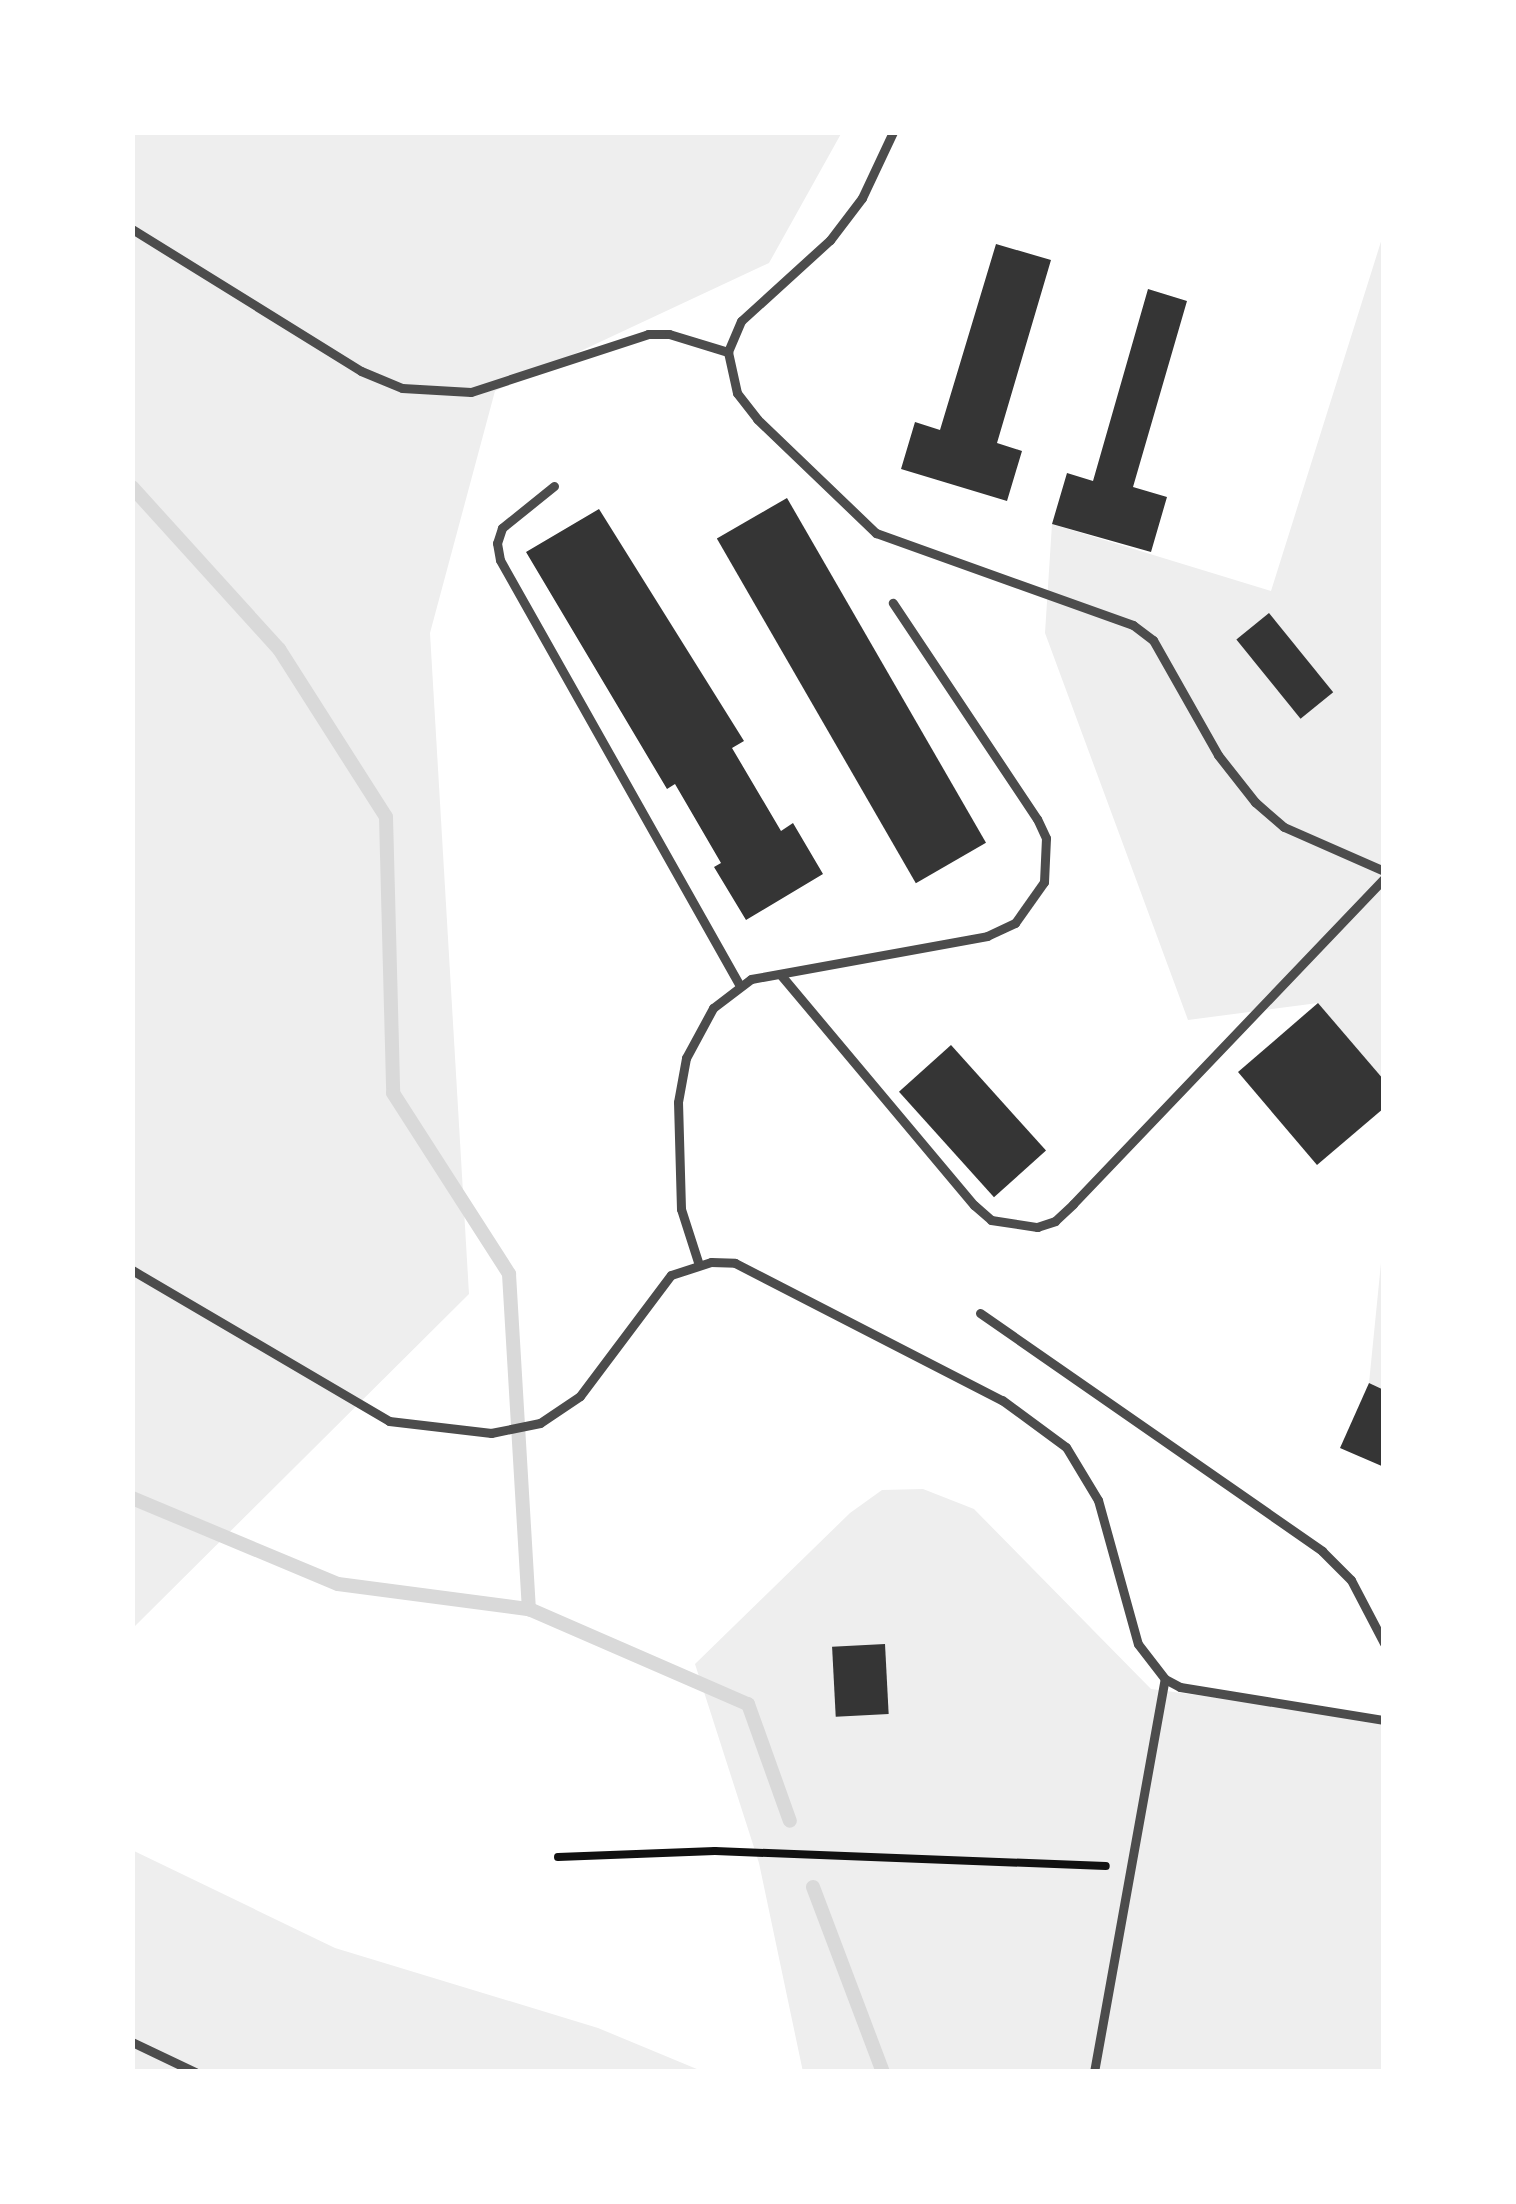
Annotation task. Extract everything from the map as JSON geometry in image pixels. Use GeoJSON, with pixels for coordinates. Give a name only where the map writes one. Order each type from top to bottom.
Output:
{"type":"FeatureCollection","features":[{"type":"Feature","properties":{"kind":"lane"},"geometry":{"type":"LineString","coordinates":[[780,974],[974,1205],[991,1220],[1037,1226],[1055,1221],[1072,1204],[1384,875],[1284,827],[1255,802],[1218,755],[1154,640],[1133,625],[898,544],[859,520],[737,393],[728,352],[741,321],[841,226],[884,160],[893,132]]}},
{"type":"Feature","properties":{"kind":"lane"},"geometry":{"type":"LineString","coordinates":[[132,229],[361,371],[403,388],[470,392],[648,334],[728,352]]}},
{"type":"Feature","properties":{"kind":"lane"},"geometry":{"type":"LineString","coordinates":[[554,486],[502,528],[497,543],[500,560],[740,986]]}},
{"type":"Feature","properties":{"kind":"lane"},"geometry":{"type":"LineString","coordinates":[[698,1265],[680,1209],[678,1102],[686,1058],[713,1008],[740,986],[780,974],[987,936],[1015,922],[1044,882],[1046,838],[1037,819],[893,603]]}},
{"type":"Feature","properties":{"kind":"lane"},"geometry":{"type":"LineString","coordinates":[[132,1270],[389,1421],[457,1431],[516,1431],[540,1423],[602,1374],[652,1294],[671,1275],[698,1265],[735,1264],[756,1271],[1003,1400],[1066,1447],[1098,1500],[1138,1644],[1166,1678],[1180,1687],[1384,1719]]}},
{"type":"Feature","properties":{"kind":"lane"},"geometry":{"type":"LineString","coordinates":[[980,1312],[1322,1551],[1351,1580],[1384,1642]]}},
{"type":"Feature","properties":{"kind":"lane"},"geometry":{"type":"LineString","coordinates":[[1094,2072],[1166,1678]]}},
{"type":"Feature","properties":{"kind":"lane"},"geometry":{"type":"LineString","coordinates":[[132,2042],[195,2072]]}},
{"type":"Feature","properties":{"kind":"path"},"geometry":{"type":"LineString","coordinates":[[558,1856],[715,1851],[1131,1867]]}},
{"type":"Feature","properties":{"kind":"shaded area"},"geometry":{"type":"Polygon","coordinates":[[[132,132],[842,132],[769,263],[495,391],[430,633],[469,1294],[132,1629],[132,132]]]}},
{"type":"Feature","properties":{"kind":"shaded area"},"geometry":{"type":"Polygon","coordinates":[[[1384,232],[1384,1080],[1318,1003],[1188,1020],[1045,633],[1052,524],[1271,591],[1384,232]]]}},
{"type":"Feature","properties":{"kind":"shaded area"},"geometry":{"type":"Polygon","coordinates":[[[1384,1233],[1384,1390],[1369,1383],[1384,1233]]]}},
{"type":"Feature","properties":{"kind":"shaded area"},"geometry":{"type":"Polygon","coordinates":[[[923,1489],[974,1509],[1151,1689],[1384,1720],[1384,2072],[803,2072],[759,1863],[695,1664],[850,1513],[882,1490],[923,1489]]]}},
{"type":"Feature","properties":{"kind":"shaded area"},"geometry":{"type":"Polygon","coordinates":[[[132,1850],[335,1948],[598,2028],[704,2072],[132,2072],[132,1850]]]}},
{"type":"Feature","properties":{"kind":"building"},"geometry":{"type":"Polygon","coordinates":[[[996,244],[1051,260],[997,443],[1022,451],[1007,501],[901,469],[915,422],[940,430],[996,244]]]}},
{"type":"Feature","properties":{"kind":"building"},"geometry":{"type":"Polygon","coordinates":[[[1148,289],[1187,301],[1133,487],[1167,497],[1151,552],[1052,524],[1067,473],[1093,481],[1148,289]]]}},
{"type":"Feature","properties":{"kind":"building"},"geometry":{"type":"Polygon","coordinates":[[[787,498],[986,843],[916,883],[717,538],[787,498]]]}},
{"type":"Feature","properties":{"kind":"building"},"geometry":{"type":"Polygon","coordinates":[[[599,509],[744,741],[732,748],[781,831],[793,823],[823,874],[746,920],[714,867],[721,863],[675,784],[667,789],[526,552],[599,509]]]}},
{"type":"Feature","properties":{"kind":"building"},"geometry":{"type":"Polygon","coordinates":[[[1269,613],[1333,692],[1301,719],[1236,639],[1269,613]]]}},
{"type":"Feature","properties":{"kind":"building"},"geometry":{"type":"Polygon","coordinates":[[[1318,1003],[1384,1080],[1384,1108],[1317,1165],[1238,1072],[1318,1003]]]}},
{"type":"Feature","properties":{"kind":"building"},"geometry":{"type":"Polygon","coordinates":[[[951,1045],[1046,1151],[994,1197],[899,1092],[951,1045]]]}},
{"type":"Feature","properties":{"kind":"building"},"geometry":{"type":"Polygon","coordinates":[[[1369,1383],[1384,1390],[1384,1467],[1340,1448],[1369,1383]]]}},
{"type":"Feature","properties":{"kind":"building"},"geometry":{"type":"Polygon","coordinates":[[[885,1644],[889,1714],[836,1717],[832,1647],[885,1644]]]}},
{"type":"Feature","properties":{"kind":"waterway"},"geometry":{"type":"LineString","coordinates":[[132,487],[279,649],[386,817],[393,1093],[509,1274],[529,1609]]}},
{"type":"Feature","properties":{"kind":"waterway"},"geometry":{"type":"LineString","coordinates":[[132,1498],[338,1584],[529,1609],[748,1704],[790,1821]]}},
{"type":"Feature","properties":{"kind":"waterway"},"geometry":{"type":"LineString","coordinates":[[813,1887],[883,2072]]}}]}
